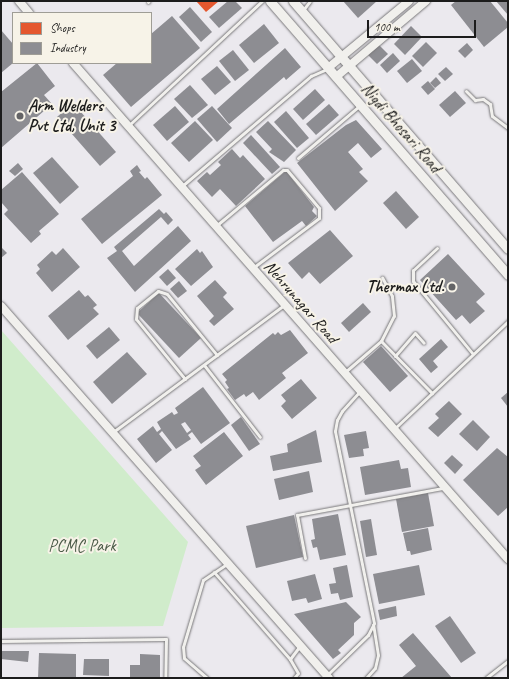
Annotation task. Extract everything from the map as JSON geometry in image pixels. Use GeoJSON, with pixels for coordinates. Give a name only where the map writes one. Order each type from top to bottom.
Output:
{"type":"FeatureCollection","features":[{"type":"Feature","properties":{"kind":"main road","name":"Nigdi Bhosari Road"},"geometry":{"type":"LineString","coordinates":[[270,1],[508,275]]}},
{"type":"Feature","properties":{"kind":"main road","name":"Nigdi Bhosari Road"},"geometry":{"type":"LineString","coordinates":[[293,1],[508,249]]}},
{"type":"Feature","properties":{"kind":"street"},"geometry":{"type":"LineString","coordinates":[[19,1],[28,12]]}},
{"type":"Feature","properties":{"kind":"street"},"geometry":{"type":"LineString","coordinates":[[328,68],[409,1]]}},
{"type":"Feature","properties":{"kind":"street"},"geometry":{"type":"LineString","coordinates":[[336,78],[426,1]]}},
{"type":"Feature","properties":{"kind":"street","name":"Nehrunagar Road"},"geometry":{"type":"LineString","coordinates":[[74,64],[252,269],[508,559]]}},
{"type":"Feature","properties":{"kind":"street"},"geometry":{"type":"LineString","coordinates":[[1,306],[328,676]]}},
{"type":"Feature","properties":{"kind":"lane"},"geometry":{"type":"LineString","coordinates":[[128,126],[262,1]]}},
{"type":"Feature","properties":{"kind":"lane"},"geometry":{"type":"LineString","coordinates":[[302,11],[310,1]]}},
{"type":"Feature","properties":{"kind":"lane"},"geometry":{"type":"LineString","coordinates":[[181,187],[311,76],[328,68]]}},
{"type":"Feature","properties":{"kind":"lane"},"geometry":{"type":"LineString","coordinates":[[466,91],[475,100],[483,99],[490,104],[492,116],[508,128]]}},
{"type":"Feature","properties":{"kind":"lane"},"geometry":{"type":"LineString","coordinates":[[298,158],[360,105]]}},
{"type":"Feature","properties":{"kind":"lane"},"geometry":{"type":"LineString","coordinates":[[215,226],[283,170],[287,170],[319,208],[319,218],[252,269]]}},
{"type":"Feature","properties":{"kind":"lane"},"geometry":{"type":"LineString","coordinates":[[437,248],[413,270],[413,281],[473,354]]}},
{"type":"Feature","properties":{"kind":"lane"},"geometry":{"type":"LineString","coordinates":[[344,373],[381,341],[394,316],[392,296],[382,277]]}},
{"type":"Feature","properties":{"kind":"lane"},"geometry":{"type":"LineString","coordinates":[[185,378],[136,319],[134,313],[137,308],[158,291],[167,294],[217,355]]}},
{"type":"Feature","properties":{"kind":"lane"},"geometry":{"type":"LineString","coordinates":[[113,432],[284,305]]}},
{"type":"Feature","properties":{"kind":"lane"},"geometry":{"type":"LineString","coordinates":[[394,430],[508,321]]}},
{"type":"Feature","properties":{"kind":"lane"},"geometry":{"type":"LineString","coordinates":[[395,356],[415,334],[424,343]]}},
{"type":"Feature","properties":{"kind":"lane"},"geometry":{"type":"LineString","coordinates":[[381,341],[432,393]]}},
{"type":"Feature","properties":{"kind":"lane"},"geometry":{"type":"LineString","coordinates":[[204,365],[260,437]]}},
{"type":"Feature","properties":{"kind":"lane"},"geometry":{"type":"LineString","coordinates":[[360,391],[342,411],[337,420],[335,431],[378,655],[375,668],[366,678]]}},
{"type":"Feature","properties":{"kind":"lane"},"geometry":{"type":"LineString","coordinates":[[305,558],[296,515],[445,488]]}},
{"type":"Feature","properties":{"kind":"lane"},"geometry":{"type":"LineString","coordinates":[[207,678],[184,658],[183,647],[203,580],[228,563]]}},
{"type":"Feature","properties":{"kind":"lane"},"geometry":{"type":"LineString","coordinates":[[214,572],[290,659],[298,673],[294,678]]}},
{"type":"Feature","properties":{"kind":"lane"},"geometry":{"type":"LineString","coordinates":[[328,676],[368,635],[373,624]]}},
{"type":"Feature","properties":{"kind":"lane"},"geometry":{"type":"LineString","coordinates":[[1,641],[166,639],[165,678]]}},
{"type":"Feature","properties":{"kind":"lane"},"geometry":{"type":"LineString","coordinates":[[290,659],[300,645]]}},
{"type":"Feature","properties":{"kind":"lane"},"geometry":{"type":"LineString","coordinates":[[486,678],[508,661]]}},
{"type":"Feature","properties":{"kind":"green space","name":"PCMC Park"},"geometry":{"type":"Polygon","coordinates":[[[1,330],[188,542],[163,626],[1,628],[1,330]]]}},
{"type":"Feature","properties":{"kind":"building: Shops"},"geometry":{"type":"Polygon","coordinates":[[[196,1],[219,1],[206,12],[196,1]]]}},
{"type":"Feature","properties":{"kind":"building: Industry"},"geometry":{"type":"Polygon","coordinates":[[[228,1],[235,1],[242,8],[219,28],[209,17],[228,1]]]}},
{"type":"Feature","properties":{"kind":"building: Industry"},"geometry":{"type":"Polygon","coordinates":[[[343,1],[377,1],[358,18],[343,1]]]}},
{"type":"Feature","properties":{"kind":"building: Industry"},"geometry":{"type":"Polygon","coordinates":[[[456,1],[490,1],[508,23],[508,27],[484,47],[451,5],[456,1]]]}},
{"type":"Feature","properties":{"kind":"building: Industry"},"geometry":{"type":"Polygon","coordinates":[[[496,1],[508,1],[508,15],[496,1]]]}},
{"type":"Feature","properties":{"kind":"building: Industry"},"geometry":{"type":"Polygon","coordinates":[[[190,7],[212,32],[201,42],[179,17],[190,7]]]}},
{"type":"Feature","properties":{"kind":"building: Industry"},"geometry":{"type":"Polygon","coordinates":[[[172,16],[200,48],[131,107],[103,75],[116,64],[152,64],[152,33],[172,16]]]}},
{"type":"Feature","properties":{"kind":"building: Industry"},"geometry":{"type":"Polygon","coordinates":[[[264,24],[279,43],[254,63],[239,45],[264,24]]]}},
{"type":"Feature","properties":{"kind":"building: Industry"},"geometry":{"type":"Polygon","coordinates":[[[411,26],[422,37],[405,55],[394,44],[411,26]]]}},
{"type":"Feature","properties":{"kind":"building: Industry"},"geometry":{"type":"Polygon","coordinates":[[[1,30],[12,43],[12,64],[1,73],[1,30]]]}},
{"type":"Feature","properties":{"kind":"building: Industry"},"geometry":{"type":"Polygon","coordinates":[[[426,42],[437,53],[423,67],[412,56],[426,42]]]}},
{"type":"Feature","properties":{"kind":"building: Industry"},"geometry":{"type":"Polygon","coordinates":[[[467,43],[473,50],[465,58],[458,51],[467,43]]]}},
{"type":"Feature","properties":{"kind":"building: Industry"},"geometry":{"type":"Polygon","coordinates":[[[379,45],[388,54],[377,64],[368,55],[379,45]]]}},
{"type":"Feature","properties":{"kind":"building: Industry"},"geometry":{"type":"Polygon","coordinates":[[[285,48],[301,67],[286,80],[284,77],[229,124],[217,109],[285,48]]]}},
{"type":"Feature","properties":{"kind":"building: Industry"},"geometry":{"type":"Polygon","coordinates":[[[233,50],[249,70],[235,81],[219,61],[233,50]]]}},
{"type":"Feature","properties":{"kind":"building: Industry"},"geometry":{"type":"Polygon","coordinates":[[[393,53],[400,61],[387,73],[380,65],[393,53]]]}},
{"type":"Feature","properties":{"kind":"building: Industry"},"geometry":{"type":"Polygon","coordinates":[[[412,59],[422,71],[407,83],[397,71],[412,59]]]}},
{"type":"Feature","properties":{"kind":"building: Industry","name":"Arm Welders Pvt Ltd, Unit 3"},"geometry":{"type":"Polygon","coordinates":[[[36,64],[38,64],[55,86],[44,95],[52,104],[1,148],[1,92],[36,64]]]}},
{"type":"Feature","properties":{"kind":"building: Industry"},"geometry":{"type":"Polygon","coordinates":[[[217,66],[231,82],[215,95],[201,79],[217,66]]]}},
{"type":"Feature","properties":{"kind":"building: Industry"},"geometry":{"type":"Polygon","coordinates":[[[446,67],[453,74],[445,81],[438,74],[446,67]]]}},
{"type":"Feature","properties":{"kind":"building: Industry"},"geometry":{"type":"Polygon","coordinates":[[[436,77],[441,83],[435,88],[430,83],[436,77]]]}},
{"type":"Feature","properties":{"kind":"building: Industry"},"geometry":{"type":"Polygon","coordinates":[[[428,81],[435,89],[428,95],[421,87],[428,81]]]}},
{"type":"Feature","properties":{"kind":"building: Industry"},"geometry":{"type":"Polygon","coordinates":[[[190,85],[208,105],[192,118],[174,99],[190,85]]]}},
{"type":"Feature","properties":{"kind":"building: Industry"},"geometry":{"type":"Polygon","coordinates":[[[315,89],[325,100],[303,120],[293,109],[315,89]]]}},
{"type":"Feature","properties":{"kind":"building: Industry"},"geometry":{"type":"Polygon","coordinates":[[[455,91],[466,103],[450,117],[439,105],[455,91]]]}},
{"type":"Feature","properties":{"kind":"building: Industry"},"geometry":{"type":"Polygon","coordinates":[[[73,103],[116,152],[100,166],[57,117],[73,103]]]}},
{"type":"Feature","properties":{"kind":"building: Industry"},"geometry":{"type":"Polygon","coordinates":[[[329,104],[339,115],[316,135],[306,124],[329,104]]]}},
{"type":"Feature","properties":{"kind":"building: Industry"},"geometry":{"type":"Polygon","coordinates":[[[175,106],[189,122],[167,141],[153,125],[175,106]]]}},
{"type":"Feature","properties":{"kind":"building: Industry"},"geometry":{"type":"Polygon","coordinates":[[[212,106],[232,128],[217,142],[197,119],[212,106]]]}},
{"type":"Feature","properties":{"kind":"building: Industry"},"geometry":{"type":"Polygon","coordinates":[[[286,111],[309,138],[297,148],[274,122],[286,111]]]}},
{"type":"Feature","properties":{"kind":"building: Industry"},"geometry":{"type":"Polygon","coordinates":[[[356,120],[382,149],[371,158],[358,143],[348,152],[363,169],[359,172],[368,181],[335,211],[297,163],[346,125],[356,120]]]}},
{"type":"Feature","properties":{"kind":"building: Industry"},"geometry":{"type":"Polygon","coordinates":[[[195,121],[213,140],[189,162],[171,143],[195,121]]]}},
{"type":"Feature","properties":{"kind":"building: Industry"},"geometry":{"type":"Polygon","coordinates":[[[268,121],[296,150],[284,162],[269,152],[272,149],[256,132],[268,121]]]}},
{"type":"Feature","properties":{"kind":"building: Industry"},"geometry":{"type":"Polygon","coordinates":[[[251,135],[280,167],[272,174],[243,143],[251,135]]]}},
{"type":"Feature","properties":{"kind":"building: Industry"},"geometry":{"type":"Polygon","coordinates":[[[232,149],[240,158],[243,155],[265,179],[236,206],[220,189],[212,197],[197,181],[207,172],[210,175],[221,165],[218,162],[232,149]]]}},
{"type":"Feature","properties":{"kind":"building: Industry"},"geometry":{"type":"Polygon","coordinates":[[[52,157],[79,187],[60,204],[33,173],[52,157]]]}},
{"type":"Feature","properties":{"kind":"building: Industry"},"geometry":{"type":"Polygon","coordinates":[[[18,163],[23,169],[15,176],[9,171],[18,163]]]}},
{"type":"Feature","properties":{"kind":"building: Industry"},"geometry":{"type":"Polygon","coordinates":[[[137,165],[141,171],[139,172],[145,179],[147,177],[162,195],[102,244],[81,219],[133,176],[130,171],[137,165]]]}},
{"type":"Feature","properties":{"kind":"building: Industry"},"geometry":{"type":"Polygon","coordinates":[[[286,171],[314,207],[312,211],[317,216],[306,226],[302,221],[273,242],[245,206],[286,171]]]}},
{"type":"Feature","properties":{"kind":"building: Industry"},"geometry":{"type":"Polygon","coordinates":[[[22,172],[59,214],[39,231],[41,234],[31,243],[4,214],[8,210],[1,202],[1,190],[22,172]]]}},
{"type":"Feature","properties":{"kind":"building: Industry"},"geometry":{"type":"Polygon","coordinates":[[[396,191],[419,217],[406,229],[383,203],[396,191]]]}},
{"type":"Feature","properties":{"kind":"building: Industry"},"geometry":{"type":"Polygon","coordinates":[[[159,209],[164,214],[166,212],[173,220],[168,225],[161,217],[122,251],[134,266],[178,226],[191,241],[135,292],[107,258],[117,251],[114,247],[159,209]]]}},
{"type":"Feature","properties":{"kind":"building: Industry"},"geometry":{"type":"Polygon","coordinates":[[[330,230],[353,256],[320,284],[309,272],[302,279],[288,263],[330,230]]]}},
{"type":"Feature","properties":{"kind":"building: Industry"},"geometry":{"type":"Polygon","coordinates":[[[1,247],[7,253],[1,258],[1,247]]]}},
{"type":"Feature","properties":{"kind":"building: Industry"},"geometry":{"type":"Polygon","coordinates":[[[63,248],[80,267],[52,292],[36,273],[40,269],[37,265],[52,251],[56,255],[63,248]]]}},
{"type":"Feature","properties":{"kind":"building: Industry"},"geometry":{"type":"Polygon","coordinates":[[[197,249],[200,253],[202,251],[213,267],[191,286],[175,269],[197,249]]]}},
{"type":"Feature","properties":{"kind":"building: Industry","name":"Thermax Ltd."},"geometry":{"type":"Polygon","coordinates":[[[448,254],[485,294],[476,302],[485,311],[470,324],[462,315],[456,320],[420,280],[448,254]]]}},
{"type":"Feature","properties":{"kind":"building: Industry"},"geometry":{"type":"Polygon","coordinates":[[[168,269],[176,278],[167,286],[159,277],[168,269]]]}},
{"type":"Feature","properties":{"kind":"building: Industry"},"geometry":{"type":"Polygon","coordinates":[[[215,280],[227,293],[223,297],[234,309],[214,326],[209,321],[214,316],[197,296],[215,280]]]}},
{"type":"Feature","properties":{"kind":"building: Industry"},"geometry":{"type":"Polygon","coordinates":[[[179,281],[187,291],[178,298],[170,289],[179,281]]]}},
{"type":"Feature","properties":{"kind":"building: Industry"},"geometry":{"type":"Polygon","coordinates":[[[79,290],[85,297],[88,295],[97,305],[93,308],[99,314],[68,340],[48,316],[79,290]]]}},
{"type":"Feature","properties":{"kind":"building: Industry"},"geometry":{"type":"Polygon","coordinates":[[[159,293],[201,338],[179,358],[137,313],[159,293]]]}},
{"type":"Feature","properties":{"kind":"building: Industry"},"geometry":{"type":"Polygon","coordinates":[[[363,303],[371,312],[349,332],[341,323],[363,303]]]}},
{"type":"Feature","properties":{"kind":"building: Industry"},"geometry":{"type":"Polygon","coordinates":[[[109,327],[120,340],[97,359],[86,346],[109,327]]]}},
{"type":"Feature","properties":{"kind":"building: Industry"},"geometry":{"type":"Polygon","coordinates":[[[290,330],[308,353],[282,373],[286,378],[259,400],[253,392],[246,397],[244,394],[235,400],[227,389],[229,388],[225,382],[227,380],[222,374],[273,333],[275,335],[278,332],[281,335],[290,330]]]}},
{"type":"Feature","properties":{"kind":"building: Industry"},"geometry":{"type":"Polygon","coordinates":[[[441,339],[448,347],[433,361],[438,367],[431,373],[419,359],[441,339]]]}},
{"type":"Feature","properties":{"kind":"building: Industry"},"geometry":{"type":"Polygon","coordinates":[[[381,346],[408,376],[390,392],[363,362],[381,346]]]}},
{"type":"Feature","properties":{"kind":"building: Industry"},"geometry":{"type":"Polygon","coordinates":[[[127,352],[147,374],[112,404],[93,382],[127,352]]]}},
{"type":"Feature","properties":{"kind":"building: Industry"},"geometry":{"type":"Polygon","coordinates":[[[301,379],[317,398],[292,419],[281,406],[286,401],[281,395],[301,379]]]}},
{"type":"Feature","properties":{"kind":"building: Industry"},"geometry":{"type":"Polygon","coordinates":[[[203,387],[230,423],[201,444],[192,432],[188,435],[191,439],[176,449],[162,431],[159,434],[172,450],[156,463],[137,439],[153,426],[157,432],[161,429],[157,422],[172,412],[174,415],[178,413],[175,408],[203,387]],[[185,422],[181,424],[187,433],[191,430],[185,422]]]}},
{"type":"Feature","properties":{"kind":"building: Industry"},"geometry":{"type":"Polygon","coordinates":[[[508,392],[508,407],[501,398],[508,392]]]}},
{"type":"Feature","properties":{"kind":"building: Industry"},"geometry":{"type":"Polygon","coordinates":[[[449,401],[462,414],[438,437],[428,428],[439,418],[435,414],[449,401]]]}},
{"type":"Feature","properties":{"kind":"building: Industry"},"geometry":{"type":"Polygon","coordinates":[[[241,417],[260,444],[249,451],[231,425],[241,417]]]}},
{"type":"Feature","properties":{"kind":"building: Industry"},"geometry":{"type":"Polygon","coordinates":[[[473,420],[490,437],[477,451],[459,434],[473,420]]]}},
{"type":"Feature","properties":{"kind":"building: Industry"},"geometry":{"type":"Polygon","coordinates":[[[316,430],[322,462],[273,471],[270,456],[288,452],[287,444],[316,430]]]}},
{"type":"Feature","properties":{"kind":"building: Industry"},"geometry":{"type":"Polygon","coordinates":[[[366,431],[369,448],[363,449],[364,456],[349,458],[344,435],[366,431]]]}},
{"type":"Feature","properties":{"kind":"building: Industry"},"geometry":{"type":"Polygon","coordinates":[[[224,432],[243,456],[206,485],[195,470],[201,466],[193,456],[224,432]]]}},
{"type":"Feature","properties":{"kind":"building: Industry"},"geometry":{"type":"Polygon","coordinates":[[[497,448],[508,457],[508,507],[498,516],[463,480],[497,448]]]}},
{"type":"Feature","properties":{"kind":"building: Industry"},"geometry":{"type":"Polygon","coordinates":[[[452,455],[463,465],[455,474],[444,463],[452,455]]]}},
{"type":"Feature","properties":{"kind":"building: Industry"},"geometry":{"type":"Polygon","coordinates":[[[399,460],[401,469],[408,468],[411,487],[365,495],[360,467],[399,460]]]}},
{"type":"Feature","properties":{"kind":"building: Industry"},"geometry":{"type":"Polygon","coordinates":[[[309,471],[313,492],[279,500],[274,479],[309,471]]]}},
{"type":"Feature","properties":{"kind":"building: Industry"},"geometry":{"type":"Polygon","coordinates":[[[428,493],[434,526],[402,532],[396,499],[428,493]]]}},
{"type":"Feature","properties":{"kind":"building: Industry"},"geometry":{"type":"Polygon","coordinates":[[[338,514],[346,555],[320,560],[317,547],[313,548],[311,540],[315,539],[312,519],[338,514]]]}},
{"type":"Feature","properties":{"kind":"building: Industry"},"geometry":{"type":"Polygon","coordinates":[[[294,515],[303,557],[256,568],[246,526],[294,515]]]}},
{"type":"Feature","properties":{"kind":"building: Industry"},"geometry":{"type":"Polygon","coordinates":[[[371,519],[377,555],[366,557],[360,521],[371,519]]]}},
{"type":"Feature","properties":{"kind":"building: Industry"},"geometry":{"type":"Polygon","coordinates":[[[428,528],[432,550],[411,555],[410,551],[407,551],[403,533],[428,528]]]}},
{"type":"Feature","properties":{"kind":"building: Industry"},"geometry":{"type":"Polygon","coordinates":[[[347,565],[353,597],[340,600],[338,593],[331,594],[329,584],[336,583],[333,568],[347,565]]]}},
{"type":"Feature","properties":{"kind":"building: Industry"},"geometry":{"type":"Polygon","coordinates":[[[419,565],[425,595],[379,604],[373,574],[419,565]]]}},
{"type":"Feature","properties":{"kind":"building: Industry"},"geometry":{"type":"Polygon","coordinates":[[[315,574],[322,599],[308,603],[306,598],[292,601],[287,581],[315,574]]]}},
{"type":"Feature","properties":{"kind":"building: Industry"},"geometry":{"type":"Polygon","coordinates":[[[346,602],[361,617],[354,623],[354,635],[338,650],[341,653],[333,659],[294,614],[346,602]]]}},
{"type":"Feature","properties":{"kind":"building: Industry"},"geometry":{"type":"Polygon","coordinates":[[[396,606],[397,616],[380,620],[378,610],[396,606]]]}},
{"type":"Feature","properties":{"kind":"building: Industry"},"geometry":{"type":"Polygon","coordinates":[[[450,616],[476,653],[461,663],[435,626],[450,616]]]}},
{"type":"Feature","properties":{"kind":"building: Industry"},"geometry":{"type":"Polygon","coordinates":[[[413,633],[452,678],[401,678],[416,666],[399,645],[413,633]]]}},
{"type":"Feature","properties":{"kind":"building: Industry"},"geometry":{"type":"Polygon","coordinates":[[[1,651],[29,651],[28,662],[1,659],[1,651]]]}},
{"type":"Feature","properties":{"kind":"building: Industry"},"geometry":{"type":"Polygon","coordinates":[[[39,653],[76,654],[76,678],[38,678],[39,653]]]}},
{"type":"Feature","properties":{"kind":"building: Industry"},"geometry":{"type":"Polygon","coordinates":[[[140,654],[160,655],[160,678],[130,678],[130,665],[140,665],[140,654]]]}},
{"type":"Feature","properties":{"kind":"building: Industry"},"geometry":{"type":"Polygon","coordinates":[[[84,659],[109,659],[109,676],[83,675],[84,659]]]}},
{"type":"Feature","properties":{"kind":"place","name":"Arm Welders Pvt Ltd, Unit 3"},"geometry":{"type":"Point","coordinates":[20,116]}},
{"type":"Feature","properties":{"kind":"place","name":"Thermax Ltd."},"geometry":{"type":"Point","coordinates":[452,287]}}]}
